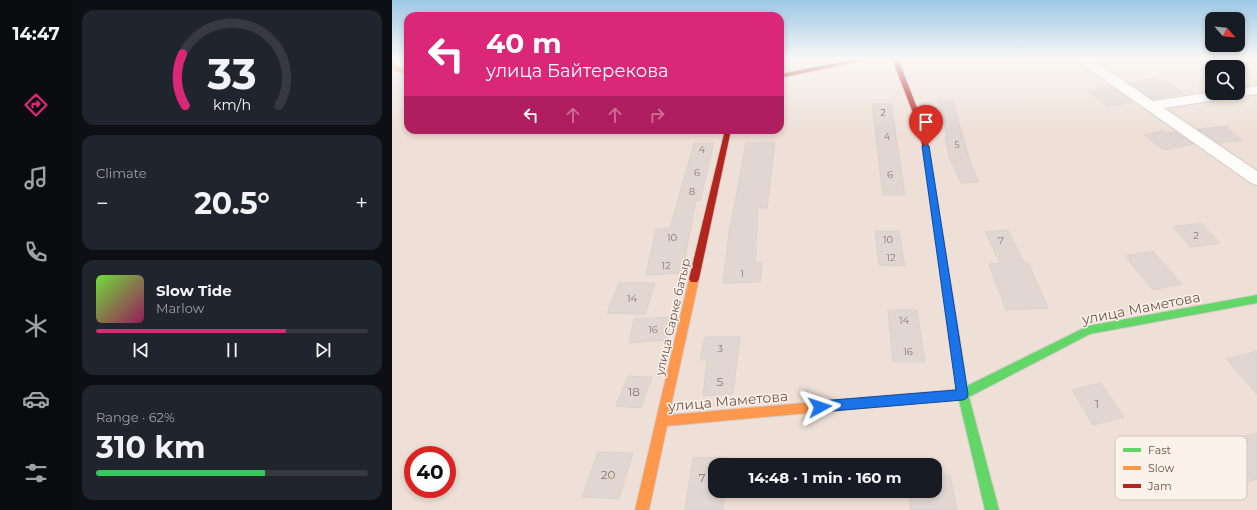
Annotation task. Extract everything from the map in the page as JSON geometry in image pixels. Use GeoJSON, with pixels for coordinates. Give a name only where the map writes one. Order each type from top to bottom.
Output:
{"type":"FeatureCollection","features":[{"type":"Feature","properties":{"kind":"street"},"geometry":{"type":"LineString","coordinates":[[904,83],[923,131],[963,394],[992,510]]}},
{"type":"Feature","properties":{"kind":"street"},"geometry":{"type":"LineString","coordinates":[[1116,83],[1257,180]]}},
{"type":"Feature","properties":{"kind":"street"},"geometry":{"type":"LineString","coordinates":[[1245,92],[1257,90]]}},
{"type":"Feature","properties":{"kind":"street"},"geometry":{"type":"LineString","coordinates":[[1150,106],[1205,98]]}},
{"type":"Feature","properties":{"kind":"street","name":"улица Сарке батыр"},"geometry":{"type":"LineString","coordinates":[[642,510],[727,134]]}},
{"type":"Feature","properties":{"kind":"street","name":"улица Маметова"},"geometry":{"type":"LineString","coordinates":[[662,420],[963,394],[1088,330],[1257,300]]}},
{"type":"Feature","properties":{"kind":"shaded area"},"geometry":{"type":"Polygon","coordinates":[[[392,83],[404,83],[404,134],[784,134],[784,83],[1205,83],[1205,100],[1245,100],[1245,83],[1257,83],[1257,510],[392,510],[392,83]]]}},
{"type":"Feature","properties":{"kind":"building"},"geometry":{"type":"Polygon","coordinates":[[[1129,83],[1169,83],[1184,93],[1152,99],[1129,83]]]}},
{"type":"Feature","properties":{"kind":"building"},"geometry":{"type":"Polygon","coordinates":[[[1111,86],[1133,102],[1108,106],[1088,91],[1111,86]]]}},
{"type":"Feature","properties":{"kind":"building"},"geometry":{"type":"Polygon","coordinates":[[[938,101],[953,101],[971,165],[979,182],[961,183],[949,156],[945,136],[947,136],[938,101]]]}},
{"type":"Feature","properties":{"kind":"building"},"geometry":{"type":"Polygon","coordinates":[[[872,104],[891,104],[905,195],[883,195],[872,104]]]}},
{"type":"Feature","properties":{"kind":"building"},"geometry":{"type":"Polygon","coordinates":[[[1228,126],[1228,129],[1242,140],[1219,143],[1198,129],[1228,126]]]}},
{"type":"Feature","properties":{"kind":"building"},"geometry":{"type":"Polygon","coordinates":[[[1162,131],[1165,133],[1175,132],[1193,144],[1164,150],[1144,135],[1162,131]]]}},
{"type":"Feature","properties":{"kind":"building"},"geometry":{"type":"Polygon","coordinates":[[[775,142],[767,208],[758,208],[755,263],[762,263],[760,282],[723,283],[730,224],[746,143],[775,142]]]}},
{"type":"Feature","properties":{"kind":"building"},"geometry":{"type":"Polygon","coordinates":[[[694,143],[714,143],[700,201],[696,201],[682,273],[646,275],[656,229],[670,228],[694,143]]]}},
{"type":"Feature","properties":{"kind":"building"},"geometry":{"type":"Polygon","coordinates":[[[1201,223],[1220,243],[1191,247],[1173,227],[1201,223]]]}},
{"type":"Feature","properties":{"kind":"building"},"geometry":{"type":"Polygon","coordinates":[[[1008,230],[1024,262],[1028,262],[1048,308],[1006,310],[989,264],[1000,263],[985,232],[1008,230]]]}},
{"type":"Feature","properties":{"kind":"building"},"geometry":{"type":"Polygon","coordinates":[[[875,231],[899,231],[905,266],[879,265],[875,231]]]}},
{"type":"Feature","properties":{"kind":"building"},"geometry":{"type":"Polygon","coordinates":[[[1153,251],[1182,284],[1153,290],[1125,256],[1153,251]]]}},
{"type":"Feature","properties":{"kind":"building"},"geometry":{"type":"Polygon","coordinates":[[[619,283],[655,283],[645,314],[607,313],[619,283]]]}},
{"type":"Feature","properties":{"kind":"building"},"geometry":{"type":"Polygon","coordinates":[[[888,310],[917,310],[925,362],[893,362],[888,310]]]}},
{"type":"Feature","properties":{"kind":"building"},"geometry":{"type":"Polygon","coordinates":[[[672,317],[666,340],[629,343],[634,319],[672,317]]]}},
{"type":"Feature","properties":{"kind":"building"},"geometry":{"type":"Polygon","coordinates":[[[705,337],[740,337],[733,394],[703,396],[707,360],[700,360],[705,337]]]}},
{"type":"Feature","properties":{"kind":"building"},"geometry":{"type":"Polygon","coordinates":[[[1257,351],[1257,394],[1226,359],[1257,351]]]}},
{"type":"Feature","properties":{"kind":"building"},"geometry":{"type":"Polygon","coordinates":[[[628,376],[652,377],[641,408],[616,406],[628,376]]]}},
{"type":"Feature","properties":{"kind":"building"},"geometry":{"type":"Polygon","coordinates":[[[1101,383],[1124,417],[1093,425],[1072,390],[1101,383]]]}},
{"type":"Feature","properties":{"kind":"building"},"geometry":{"type":"Polygon","coordinates":[[[1257,433],[1257,479],[1247,482],[1247,436],[1246,436],[1257,433]]]}},
{"type":"Feature","properties":{"kind":"building"},"geometry":{"type":"Polygon","coordinates":[[[598,452],[633,453],[619,499],[582,497],[598,452]]]}},
{"type":"Feature","properties":{"kind":"building"},"geometry":{"type":"Polygon","coordinates":[[[729,457],[708,458],[708,498],[724,498],[723,510],[685,510],[693,458],[729,457]]]}},
{"type":"Feature","properties":{"kind":"building"},"geometry":{"type":"Polygon","coordinates":[[[942,475],[950,475],[957,510],[911,510],[909,498],[942,498],[942,475]]]}},
{"type":"Feature","properties":{"kind":"traffic: fast"},"geometry":{"type":"LineString","coordinates":[[951,395],[963,394],[1088,330],[1257,299]]}},
{"type":"Feature","properties":{"kind":"traffic: fast"},"geometry":{"type":"LineString","coordinates":[[955,341],[963,394],[992,510]]}},
{"type":"Feature","properties":{"kind":"traffic: slow"},"geometry":{"type":"LineString","coordinates":[[642,510],[694,279]]}},
{"type":"Feature","properties":{"kind":"traffic: slow"},"geometry":{"type":"LineString","coordinates":[[662,421],[951,395]]}},
{"type":"Feature","properties":{"kind":"traffic: jam"},"geometry":{"type":"LineString","coordinates":[[904,83],[923,131],[955,341]]}},
{"type":"Feature","properties":{"kind":"traffic: jam"},"geometry":{"type":"LineString","coordinates":[[694,279],[727,134]]}},
{"type":"Feature","properties":{"kind":"route"},"geometry":{"type":"LineString","coordinates":[[820,407],[963,394],[926,146]]}}]}
